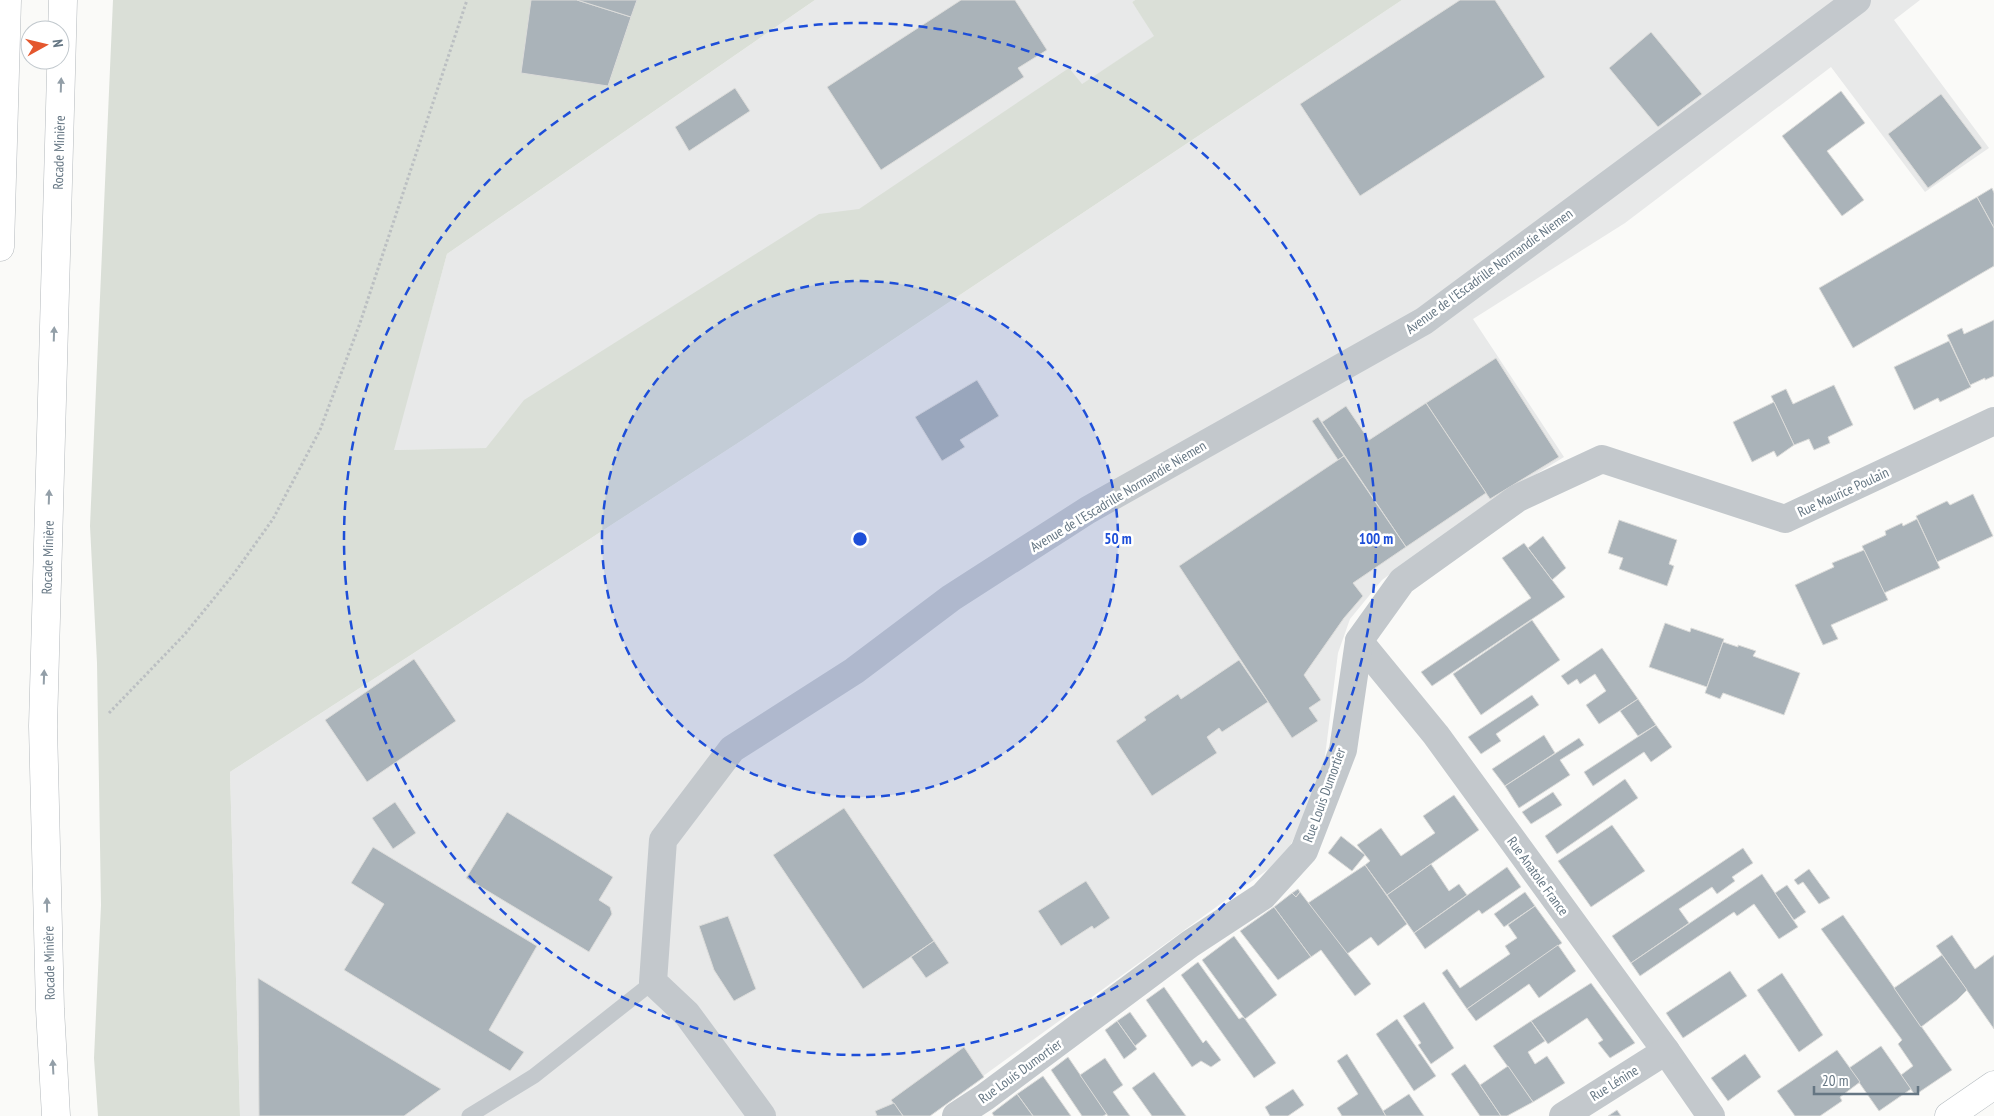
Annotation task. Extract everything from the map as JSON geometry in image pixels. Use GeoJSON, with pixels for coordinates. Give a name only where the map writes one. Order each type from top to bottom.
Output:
{"type":"FeatureCollection","features":[{"type":"Feature","properties":{"kind":"main road"},"geometry":{"type":"LineString","coordinates":[[0,247],[7,0]]}},
{"type":"Feature","properties":{"kind":"main road","name":"Rocade Minière"},"geometry":{"type":"LineString","coordinates":[[56,1116],[50,1009],[43,726],[63,2]]}},
{"type":"Feature","properties":{"kind":"main road"},"geometry":{"type":"LineString","coordinates":[[1949,1116],[1994,1085]]}},
{"type":"Feature","properties":{"kind":"street","name":"Avenue de l'Escadrille Normandie Niemen"},"geometry":{"type":"LineString","coordinates":[[653,982],[663,840],[732,750],[854,671],[951,598],[1088,510],[1424,321],[1857,0]]}},
{"type":"Feature","properties":{"kind":"street","name":"Rue Maurice Poulain"},"geometry":{"type":"LineString","coordinates":[[1602,459],[1784,519],[1994,421]]}},
{"type":"Feature","properties":{"kind":"street","name":"Rue Louis Dumortier"},"geometry":{"type":"LineString","coordinates":[[956,1116],[985,1097],[1190,944],[1263,896],[1304,851],[1343,750],[1359,641],[1402,581],[1518,498],[1602,459]]}},
{"type":"Feature","properties":{"kind":"street","name":"Rue Anatole France"},"geometry":{"type":"LineString","coordinates":[[1359,641],[1436,735],[1666,1051],[1711,1116]]}},
{"type":"Feature","properties":{"kind":"street"},"geometry":{"type":"LineString","coordinates":[[653,982],[687,1014],[762,1116]]}},
{"type":"Feature","properties":{"kind":"street","name":"Rue Lénine"},"geometry":{"type":"LineString","coordinates":[[1563,1116],[1666,1051]]}},
{"type":"Feature","properties":{"kind":"lane"},"geometry":{"type":"LineString","coordinates":[[469,1116],[534,1076],[653,982]]}},
{"type":"Feature","properties":{"kind":"path"},"geometry":{"type":"LineString","coordinates":[[109,713],[185,634],[233,575],[273,519],[320,430],[360,323],[466,0]]}},
{"type":"Feature","properties":{"kind":"shaded area"},"geometry":{"type":"Polygon","coordinates":[[[113,0],[815,0],[447,254],[394,450],[486,448],[524,400],[819,214],[859,209],[1069,68],[1082,84],[1154,36],[1132,2],[1135,0],[1402,0],[741,441],[230,772],[240,1116],[98,1116],[94,1058],[101,905],[97,663],[90,526],[113,0]]]}},
{"type":"Feature","properties":{"kind":"shaded area"},"geometry":{"type":"Polygon","coordinates":[[[815,0],[1135,0],[1132,2],[1155,36],[532,448],[393,450],[447,254],[815,0]]]}},
{"type":"Feature","properties":{"kind":"shaded area"},"geometry":{"type":"Polygon","coordinates":[[[1402,0],[1920,0],[1894,20],[1989,148],[1925,192],[1831,67],[1625,223],[1473,319],[1564,457],[1482,507],[1382,580],[1350,619],[1338,653],[1323,772],[1317,791],[1289,848],[1277,863],[928,1116],[240,1116],[230,772],[741,441],[1402,0]]]}},
{"type":"Feature","properties":{"kind":"building"},"geometry":{"type":"Polygon","coordinates":[[[531,0],[577,0],[631,17],[608,86],[521,73],[531,0]]]}},
{"type":"Feature","properties":{"kind":"building"},"geometry":{"type":"Polygon","coordinates":[[[577,0],[637,0],[631,17],[577,0]]]}},
{"type":"Feature","properties":{"kind":"building"},"geometry":{"type":"Polygon","coordinates":[[[961,0],[1015,0],[1047,50],[1018,68],[1024,77],[881,170],[827,87],[961,0]]]}},
{"type":"Feature","properties":{"kind":"building"},"geometry":{"type":"Polygon","coordinates":[[[1460,0],[1495,0],[1545,77],[1360,196],[1300,104],[1460,0]]]}},
{"type":"Feature","properties":{"kind":"building"},"geometry":{"type":"Polygon","coordinates":[[[1651,32],[1702,94],[1658,127],[1609,68],[1651,32]]]}},
{"type":"Feature","properties":{"kind":"building"},"geometry":{"type":"Polygon","coordinates":[[[735,88],[750,111],[689,151],[675,127],[735,88]]]}},
{"type":"Feature","properties":{"kind":"building"},"geometry":{"type":"Polygon","coordinates":[[[1841,91],[1865,123],[1827,151],[1864,200],[1842,216],[1782,136],[1841,91]]]}},
{"type":"Feature","properties":{"kind":"building"},"geometry":{"type":"Polygon","coordinates":[[[1941,94],[1982,148],[1928,188],[1888,134],[1941,94]]]}},
{"type":"Feature","properties":{"kind":"building"},"geometry":{"type":"Polygon","coordinates":[[[1992,188],[1994,193],[1994,228],[1977,197],[1992,188]]]}},
{"type":"Feature","properties":{"kind":"building"},"geometry":{"type":"Polygon","coordinates":[[[1977,197],[1994,228],[1994,266],[1853,348],[1819,288],[1977,197]]]}},
{"type":"Feature","properties":{"kind":"building"},"geometry":{"type":"Polygon","coordinates":[[[1994,320],[1994,376],[1970,385],[1947,335],[1962,328],[1964,334],[1994,320]]]}},
{"type":"Feature","properties":{"kind":"building"},"geometry":{"type":"Polygon","coordinates":[[[1949,341],[1971,387],[1940,402],[1938,398],[1914,410],[1894,367],[1949,341]]]}},
{"type":"Feature","properties":{"kind":"building"},"geometry":{"type":"Polygon","coordinates":[[[1496,358],[1559,457],[1490,499],[1426,403],[1496,358]]]}},
{"type":"Feature","properties":{"kind":"building"},"geometry":{"type":"Polygon","coordinates":[[[977,380],[999,416],[960,440],[965,447],[942,461],[915,417],[977,380]]]}},
{"type":"Feature","properties":{"kind":"building"},"geometry":{"type":"Polygon","coordinates":[[[1834,385],[1853,425],[1828,437],[1830,443],[1814,450],[1809,439],[1794,445],[1771,396],[1786,389],[1793,404],[1834,385]]]}},
{"type":"Feature","properties":{"kind":"building"},"geometry":{"type":"Polygon","coordinates":[[[1774,402],[1794,445],[1777,457],[1774,451],[1752,462],[1733,422],[1774,402]]]}},
{"type":"Feature","properties":{"kind":"building"},"geometry":{"type":"Polygon","coordinates":[[[1426,403],[1486,493],[1406,547],[1322,422],[1346,406],[1369,440],[1426,403]]]}},
{"type":"Feature","properties":{"kind":"building"},"geometry":{"type":"Polygon","coordinates":[[[1318,417],[1344,456],[1338,460],[1312,421],[1318,417]]]}},
{"type":"Feature","properties":{"kind":"building"},"geometry":{"type":"Polygon","coordinates":[[[1344,456],[1406,547],[1353,583],[1363,596],[1344,618],[1304,675],[1321,700],[1309,708],[1318,721],[1292,738],[1179,566],[1344,456]]]}},
{"type":"Feature","properties":{"kind":"building"},"geometry":{"type":"Polygon","coordinates":[[[1973,494],[1993,536],[1937,562],[1916,516],[1947,501],[1950,505],[1973,494]]]}},
{"type":"Feature","properties":{"kind":"building"},"geometry":{"type":"Polygon","coordinates":[[[1917,519],[1940,568],[1884,593],[1862,546],[1886,535],[1885,531],[1902,523],[1903,526],[1917,519]]]}},
{"type":"Feature","properties":{"kind":"building"},"geometry":{"type":"Polygon","coordinates":[[[1619,520],[1677,540],[1669,564],[1674,566],[1667,586],[1619,569],[1623,558],[1608,553],[1619,520]]]}},
{"type":"Feature","properties":{"kind":"building"},"geometry":{"type":"Polygon","coordinates":[[[1543,536],[1566,568],[1552,580],[1528,548],[1543,536]]]}},
{"type":"Feature","properties":{"kind":"building"},"geometry":{"type":"Polygon","coordinates":[[[1524,543],[1565,597],[1432,686],[1421,672],[1531,598],[1502,558],[1524,543]]]}},
{"type":"Feature","properties":{"kind":"building"},"geometry":{"type":"Polygon","coordinates":[[[1864,550],[1888,600],[1831,625],[1838,639],[1823,645],[1795,585],[1834,567],[1832,563],[1864,550]]]}},
{"type":"Feature","properties":{"kind":"building"},"geometry":{"type":"Polygon","coordinates":[[[1532,620],[1560,660],[1481,715],[1453,674],[1532,620]]]}},
{"type":"Feature","properties":{"kind":"building"},"geometry":{"type":"Polygon","coordinates":[[[1665,623],[1690,632],[1691,628],[1724,639],[1707,687],[1649,667],[1665,623]]]}},
{"type":"Feature","properties":{"kind":"building"},"geometry":{"type":"Polygon","coordinates":[[[1723,642],[1756,651],[1753,656],[1800,673],[1784,715],[1723,693],[1720,699],[1705,693],[1723,642]]]}},
{"type":"Feature","properties":{"kind":"building"},"geometry":{"type":"Polygon","coordinates":[[[1602,648],[1638,699],[1599,724],[1586,705],[1606,691],[1595,674],[1580,684],[1577,679],[1568,685],[1561,676],[1602,648]]]}},
{"type":"Feature","properties":{"kind":"building"},"geometry":{"type":"Polygon","coordinates":[[[414,659],[456,721],[367,782],[325,720],[414,659]]]}},
{"type":"Feature","properties":{"kind":"building"},"geometry":{"type":"Polygon","coordinates":[[[1239,660],[1268,702],[1222,732],[1219,728],[1207,737],[1217,753],[1152,796],[1116,741],[1146,720],[1144,717],[1178,694],[1181,699],[1239,660]]]}},
{"type":"Feature","properties":{"kind":"building"},"geometry":{"type":"Polygon","coordinates":[[[1532,695],[1539,705],[1496,734],[1501,741],[1481,754],[1468,737],[1532,695]]]}},
{"type":"Feature","properties":{"kind":"building"},"geometry":{"type":"Polygon","coordinates":[[[1638,699],[1656,725],[1638,736],[1620,711],[1638,699]]]}},
{"type":"Feature","properties":{"kind":"building"},"geometry":{"type":"Polygon","coordinates":[[[1656,725],[1672,747],[1651,762],[1644,752],[1593,786],[1584,772],[1656,725]]]}},
{"type":"Feature","properties":{"kind":"building"},"geometry":{"type":"Polygon","coordinates":[[[1544,735],[1555,753],[1505,786],[1492,769],[1544,735]]]}},
{"type":"Feature","properties":{"kind":"building"},"geometry":{"type":"Polygon","coordinates":[[[1579,738],[1584,745],[1560,760],[1570,775],[1519,808],[1505,786],[1579,738]]]}},
{"type":"Feature","properties":{"kind":"building"},"geometry":{"type":"Polygon","coordinates":[[[1625,779],[1638,798],[1557,854],[1545,836],[1625,779]]]}},
{"type":"Feature","properties":{"kind":"building"},"geometry":{"type":"Polygon","coordinates":[[[1553,792],[1562,805],[1531,824],[1522,812],[1553,792]]]}},
{"type":"Feature","properties":{"kind":"building"},"geometry":{"type":"Polygon","coordinates":[[[1454,795],[1479,830],[1387,895],[1365,865],[1370,861],[1357,845],[1381,828],[1401,856],[1435,833],[1423,816],[1454,795]]]}},
{"type":"Feature","properties":{"kind":"building"},"geometry":{"type":"Polygon","coordinates":[[[395,802],[416,833],[393,849],[372,818],[395,802]]]}},
{"type":"Feature","properties":{"kind":"building"},"geometry":{"type":"Polygon","coordinates":[[[844,808],[934,941],[863,989],[773,855],[844,808]]]}},
{"type":"Feature","properties":{"kind":"building"},"geometry":{"type":"Polygon","coordinates":[[[507,812],[613,877],[599,900],[610,907],[612,914],[589,952],[466,878],[507,812]]]}},
{"type":"Feature","properties":{"kind":"building"},"geometry":{"type":"Polygon","coordinates":[[[1612,825],[1645,871],[1591,907],[1558,861],[1612,825]]]}},
{"type":"Feature","properties":{"kind":"building"},"geometry":{"type":"Polygon","coordinates":[[[1341,836],[1365,855],[1352,871],[1328,853],[1341,836]]]}},
{"type":"Feature","properties":{"kind":"building"},"geometry":{"type":"Polygon","coordinates":[[[373,847],[537,946],[489,1030],[524,1052],[510,1071],[344,970],[384,904],[351,883],[373,847]]]}},
{"type":"Feature","properties":{"kind":"building"},"geometry":{"type":"Polygon","coordinates":[[[1743,848],[1753,863],[1732,877],[1735,881],[1717,894],[1712,887],[1679,909],[1689,923],[1631,963],[1612,936],[1743,848]]]}},
{"type":"Feature","properties":{"kind":"building"},"geometry":{"type":"Polygon","coordinates":[[[1431,864],[1449,891],[1459,884],[1467,895],[1414,933],[1387,895],[1431,864]]]}},
{"type":"Feature","properties":{"kind":"building"},"geometry":{"type":"Polygon","coordinates":[[[1365,865],[1407,924],[1378,946],[1371,937],[1347,954],[1308,903],[1365,865]]]}},
{"type":"Feature","properties":{"kind":"building"},"geometry":{"type":"Polygon","coordinates":[[[1507,867],[1521,887],[1482,914],[1479,910],[1425,949],[1414,933],[1507,867]]]}},
{"type":"Feature","properties":{"kind":"building"},"geometry":{"type":"Polygon","coordinates":[[[1809,869],[1830,898],[1819,904],[1803,882],[1798,885],[1794,880],[1809,869]]]}},
{"type":"Feature","properties":{"kind":"building"},"geometry":{"type":"Polygon","coordinates":[[[1762,874],[1798,927],[1779,939],[1754,904],[1737,916],[1734,912],[1640,976],[1631,963],[1762,874]]]}},
{"type":"Feature","properties":{"kind":"building"},"geometry":{"type":"Polygon","coordinates":[[[1086,881],[1110,918],[1094,929],[1092,926],[1061,946],[1038,911],[1086,881]]]}},
{"type":"Feature","properties":{"kind":"building"},"geometry":{"type":"Polygon","coordinates":[[[1787,885],[1806,912],[1794,920],[1775,893],[1787,885]]]}},
{"type":"Feature","properties":{"kind":"building"},"geometry":{"type":"Polygon","coordinates":[[[1298,889],[1300,892],[1296,897],[1292,893],[1298,889]]]}},
{"type":"Feature","properties":{"kind":"building"},"geometry":{"type":"Polygon","coordinates":[[[1300,892],[1371,984],[1355,996],[1321,950],[1311,957],[1274,907],[1292,893],[1296,897],[1300,892]]]}},
{"type":"Feature","properties":{"kind":"building"},"geometry":{"type":"Polygon","coordinates":[[[1525,892],[1535,906],[1504,927],[1494,914],[1525,892]]]}},
{"type":"Feature","properties":{"kind":"building"},"geometry":{"type":"Polygon","coordinates":[[[1535,906],[1562,943],[1467,1009],[1442,973],[1447,969],[1460,988],[1510,954],[1505,946],[1517,938],[1508,925],[1535,906]]]}},
{"type":"Feature","properties":{"kind":"building"},"geometry":{"type":"Polygon","coordinates":[[[1274,907],[1311,957],[1278,980],[1240,931],[1274,907]]]}},
{"type":"Feature","properties":{"kind":"building"},"geometry":{"type":"Polygon","coordinates":[[[1843,915],[1952,1070],[1915,1095],[1901,1075],[1913,1066],[1898,1044],[1902,1040],[1821,929],[1843,915]]]}},
{"type":"Feature","properties":{"kind":"building"},"geometry":{"type":"Polygon","coordinates":[[[728,916],[756,989],[734,1001],[714,970],[699,926],[728,916]]]}},
{"type":"Feature","properties":{"kind":"building"},"geometry":{"type":"Polygon","coordinates":[[[1952,935],[1975,969],[1994,955],[1994,1029],[1936,946],[1952,935]]]}},
{"type":"Feature","properties":{"kind":"building"},"geometry":{"type":"Polygon","coordinates":[[[1234,936],[1277,995],[1245,1019],[1202,960],[1234,936]]]}},
{"type":"Feature","properties":{"kind":"building"},"geometry":{"type":"Polygon","coordinates":[[[934,941],[949,963],[926,978],[911,957],[934,941]]]}},
{"type":"Feature","properties":{"kind":"building"},"geometry":{"type":"Polygon","coordinates":[[[1558,945],[1576,971],[1539,998],[1529,984],[1476,1021],[1467,1009],[1558,945]]]}},
{"type":"Feature","properties":{"kind":"building"},"geometry":{"type":"Polygon","coordinates":[[[1942,955],[1967,990],[1957,1000],[1921,1027],[1894,988],[1942,955]]]}},
{"type":"Feature","properties":{"kind":"building"},"geometry":{"type":"Polygon","coordinates":[[[1198,962],[1239,1019],[1243,1017],[1245,1019],[1276,1063],[1254,1078],[1181,975],[1198,962]]]}},
{"type":"Feature","properties":{"kind":"building"},"geometry":{"type":"Polygon","coordinates":[[[1730,971],[1747,996],[1683,1038],[1666,1013],[1730,971]]]}},
{"type":"Feature","properties":{"kind":"building"},"geometry":{"type":"Polygon","coordinates":[[[1782,973],[1823,1035],[1799,1052],[1757,990],[1782,973]]]}},
{"type":"Feature","properties":{"kind":"building"},"geometry":{"type":"Polygon","coordinates":[[[258,978],[441,1089],[404,1116],[259,1116],[258,978]]]}},
{"type":"Feature","properties":{"kind":"building"},"geometry":{"type":"Polygon","coordinates":[[[1591,983],[1635,1043],[1610,1058],[1598,1043],[1603,1040],[1587,1018],[1548,1044],[1531,1021],[1591,983]]]}},
{"type":"Feature","properties":{"kind":"building"},"geometry":{"type":"Polygon","coordinates":[[[1164,987],[1203,1043],[1206,1040],[1221,1060],[1211,1067],[1201,1061],[1192,1067],[1146,1000],[1164,987]]]}},
{"type":"Feature","properties":{"kind":"building"},"geometry":{"type":"Polygon","coordinates":[[[1424,1002],[1454,1048],[1431,1064],[1418,1045],[1421,1043],[1403,1016],[1424,1002]]]}},
{"type":"Feature","properties":{"kind":"building"},"geometry":{"type":"Polygon","coordinates":[[[1130,1012],[1147,1036],[1135,1046],[1117,1021],[1130,1012]]]}},
{"type":"Feature","properties":{"kind":"building"},"geometry":{"type":"Polygon","coordinates":[[[1397,1019],[1436,1076],[1414,1091],[1376,1034],[1397,1019]]]}},
{"type":"Feature","properties":{"kind":"building"},"geometry":{"type":"Polygon","coordinates":[[[1117,1021],[1137,1049],[1124,1059],[1105,1030],[1117,1021]]]}},
{"type":"Feature","properties":{"kind":"building"},"geometry":{"type":"Polygon","coordinates":[[[1531,1021],[1545,1041],[1528,1052],[1535,1064],[1547,1056],[1565,1083],[1533,1102],[1493,1046],[1531,1021]]]}},
{"type":"Feature","properties":{"kind":"building"},"geometry":{"type":"Polygon","coordinates":[[[1881,1046],[1911,1089],[1879,1111],[1849,1068],[1881,1046]]]}},
{"type":"Feature","properties":{"kind":"building"},"geometry":{"type":"Polygon","coordinates":[[[964,1047],[984,1077],[930,1116],[903,1116],[891,1100],[964,1047]]]}},
{"type":"Feature","properties":{"kind":"building"},"geometry":{"type":"Polygon","coordinates":[[[1837,1050],[1860,1082],[1840,1097],[1842,1101],[1820,1116],[1795,1116],[1777,1091],[1837,1050]]]}},
{"type":"Feature","properties":{"kind":"building"},"geometry":{"type":"Polygon","coordinates":[[[1347,1054],[1386,1116],[1342,1116],[1337,1108],[1358,1094],[1337,1061],[1347,1054]]]}},
{"type":"Feature","properties":{"kind":"building"},"geometry":{"type":"Polygon","coordinates":[[[1745,1054],[1761,1077],[1728,1101],[1711,1078],[1745,1054]]]}},
{"type":"Feature","properties":{"kind":"building"},"geometry":{"type":"Polygon","coordinates":[[[1068,1057],[1107,1114],[1103,1116],[1082,1116],[1051,1070],[1068,1057]]]}},
{"type":"Feature","properties":{"kind":"building"},"geometry":{"type":"Polygon","coordinates":[[[1105,1058],[1123,1085],[1113,1092],[1130,1116],[1108,1116],[1080,1075],[1105,1058]]]}},
{"type":"Feature","properties":{"kind":"building"},"geometry":{"type":"Polygon","coordinates":[[[1465,1064],[1501,1116],[1480,1116],[1451,1074],[1465,1064]]]}},
{"type":"Feature","properties":{"kind":"building"},"geometry":{"type":"Polygon","coordinates":[[[1508,1066],[1533,1102],[1507,1116],[1501,1116],[1480,1085],[1508,1066]]]}},
{"type":"Feature","properties":{"kind":"building"},"geometry":{"type":"Polygon","coordinates":[[[1154,1072],[1186,1116],[1152,1116],[1132,1088],[1154,1072]]]}},
{"type":"Feature","properties":{"kind":"building"},"geometry":{"type":"Polygon","coordinates":[[[1043,1076],[1071,1116],[1033,1116],[1017,1094],[1043,1076]]]}},
{"type":"Feature","properties":{"kind":"building"},"geometry":{"type":"Polygon","coordinates":[[[1293,1089],[1304,1105],[1288,1116],[1270,1116],[1265,1107],[1293,1089]]]}},
{"type":"Feature","properties":{"kind":"building"},"geometry":{"type":"Polygon","coordinates":[[[1017,1094],[1033,1116],[994,1116],[992,1113],[1017,1094]]]}},
{"type":"Feature","properties":{"kind":"building"},"geometry":{"type":"Polygon","coordinates":[[[1409,1094],[1424,1116],[1386,1116],[1383,1111],[1409,1094]]]}},
{"type":"Feature","properties":{"kind":"building"},"geometry":{"type":"Polygon","coordinates":[[[894,1103],[903,1116],[877,1116],[875,1111],[894,1103]]]}},
{"type":"Feature","properties":{"kind":"building"},"geometry":{"type":"Polygon","coordinates":[[[1617,1110],[1621,1116],[1608,1116],[1617,1110]]]}}]}
